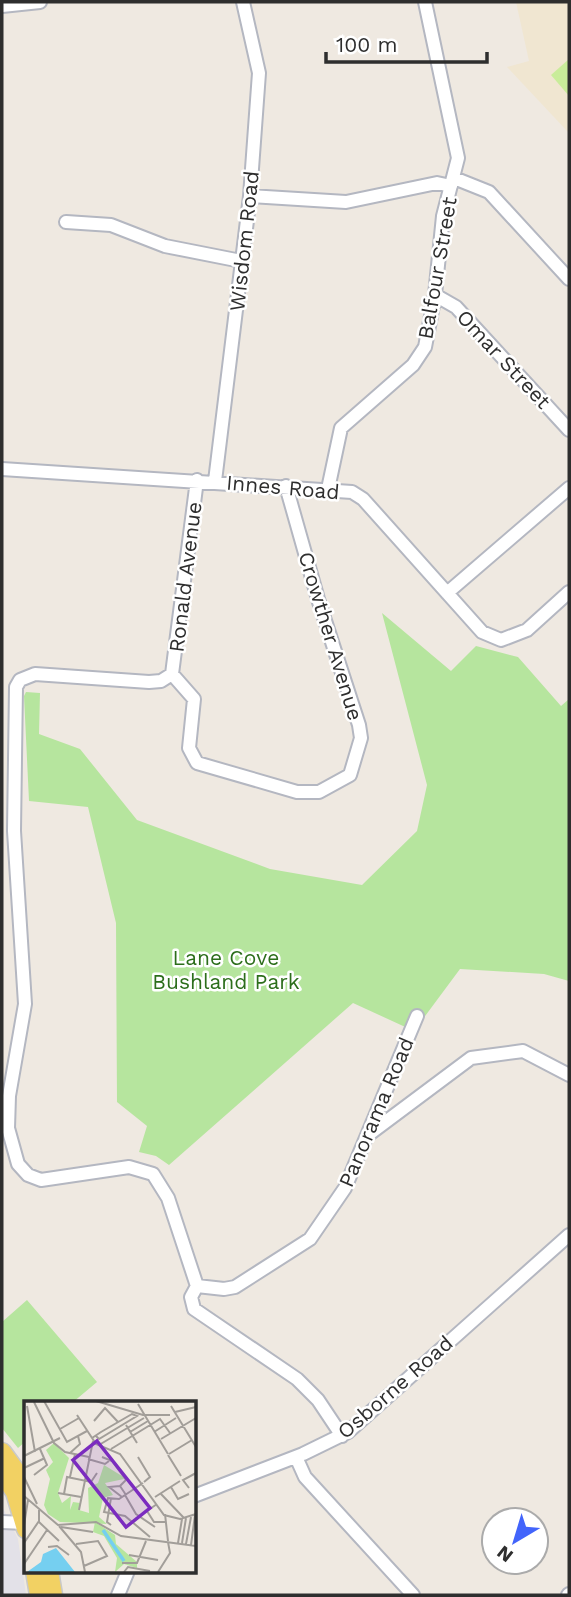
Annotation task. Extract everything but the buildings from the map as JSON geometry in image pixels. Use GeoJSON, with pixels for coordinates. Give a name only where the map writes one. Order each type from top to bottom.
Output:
{"type":"FeatureCollection","features":[{"type":"Feature","properties":{"kind":"main road"},"geometry":{"type":"LineString","coordinates":[[2,1452],[24,1482]]}},
{"type":"Feature","properties":{"kind":"main road"},"geometry":{"type":"LineString","coordinates":[[2,1474],[15,1492],[24,1520]]}},
{"type":"Feature","properties":{"kind":"main road"},"geometry":{"type":"LineString","coordinates":[[35,1572],[39,1595]]}},
{"type":"Feature","properties":{"kind":"main road"},"geometry":{"type":"LineString","coordinates":[[49,1572],[53,1595]]}},
{"type":"Feature","properties":{"kind":"street"},"geometry":{"type":"LineString","coordinates":[[2,6],[40,2]]}},
{"type":"Feature","properties":{"kind":"street","name":"Wisdom Road"},"geometry":{"type":"LineString","coordinates":[[215,481],[250,196],[259,73],[243,2]]}},
{"type":"Feature","properties":{"kind":"street","name":"Balfour Street"},"geometry":{"type":"LineString","coordinates":[[328,489],[341,428],[421,356],[435,295],[443,216],[458,151],[425,2]]}},
{"type":"Feature","properties":{"kind":"street"},"geometry":{"type":"LineString","coordinates":[[250,196],[346,202],[453,182],[489,192],[569,279]]}},
{"type":"Feature","properties":{"kind":"street"},"geometry":{"type":"LineString","coordinates":[[66,222],[111,225],[165,246],[241,261]]}},
{"type":"Feature","properties":{"kind":"street","name":"Omar Street"},"geometry":{"type":"LineString","coordinates":[[435,295],[456,307],[569,430]]}},
{"type":"Feature","properties":{"kind":"street","name":"Innes Road"},"geometry":{"type":"LineString","coordinates":[[2,469],[352,492],[363,499],[482,632],[501,640],[527,629],[569,592]]}},
{"type":"Feature","properties":{"kind":"street","name":"Ronald Avenue"},"geometry":{"type":"LineString","coordinates":[[197,480],[173,674],[161,681],[149,682],[35,674],[20,681],[16,687],[13,831],[25,1004],[9,1096],[8,1128],[18,1164],[28,1175],[41,1180],[129,1167],[153,1174],[168,1198],[197,1286],[191,1297],[194,1309],[297,1379],[318,1400],[342,1436]]}},
{"type":"Feature","properties":{"kind":"street","name":"Crowther Avenue"},"geometry":{"type":"LineString","coordinates":[[173,674],[194,699],[189,748],[197,763],[278,789],[309,793],[319,792],[349,775],[362,738],[286,486]]}},
{"type":"Feature","properties":{"kind":"street"},"geometry":{"type":"LineString","coordinates":[[447,593],[569,488]]}},
{"type":"Feature","properties":{"kind":"street","name":"Panorama Road"},"geometry":{"type":"LineString","coordinates":[[197,1286],[224,1289],[235,1287],[310,1239],[345,1188],[416,1016]]}},
{"type":"Feature","properties":{"kind":"street"},"geometry":{"type":"LineString","coordinates":[[368,1135],[471,1058],[523,1051],[569,1075]]}},
{"type":"Feature","properties":{"kind":"street","name":"Osborne Road"},"geometry":{"type":"LineString","coordinates":[[196,1495],[296,1457],[342,1436],[569,1235]]}},
{"type":"Feature","properties":{"kind":"street"},"geometry":{"type":"LineString","coordinates":[[296,1457],[305,1476],[413,1595]]}},
{"type":"Feature","properties":{"kind":"street"},"geometry":{"type":"LineString","coordinates":[[2,1522],[24,1526]]}},
{"type":"Feature","properties":{"kind":"street"},"geometry":{"type":"LineString","coordinates":[[118,1595],[128,1572]]}},
{"type":"Feature","properties":{"kind":"shaded area"},"geometry":{"type":"Polygon","coordinates":[[[516,2],[569,2],[568,132],[507,67],[529,61],[516,2]]]}},
{"type":"Feature","properties":{"kind":"shaded area"},"geometry":{"type":"Polygon","coordinates":[[[2,1506],[18,1539],[26,1595],[2,1595],[2,1506]]]}},
{"type":"Feature","properties":{"kind":"green space"},"geometry":{"type":"Polygon","coordinates":[[[569,59],[569,96],[551,75],[569,59]]]}},
{"type":"Feature","properties":{"kind":"green space","name":"Lane Cove Bushland Park"},"geometry":{"type":"Polygon","coordinates":[[[382,613],[451,671],[476,646],[518,657],[561,706],[569,699],[569,981],[544,974],[460,969],[414,1031],[353,1003],[169,1165],[156,1156],[139,1152],[147,1126],[117,1102],[116,923],[88,807],[29,801],[24,696],[26,692],[40,693],[39,734],[80,749],[137,820],[270,869],[362,885],[417,831],[427,785],[382,613]]]}},
{"type":"Feature","properties":{"kind":"green space"},"geometry":{"type":"Polygon","coordinates":[[[27,1300],[97,1382],[74,1401],[24,1401],[24,1443],[18,1448],[2,1428],[2,1322],[27,1300]]]}}]}
